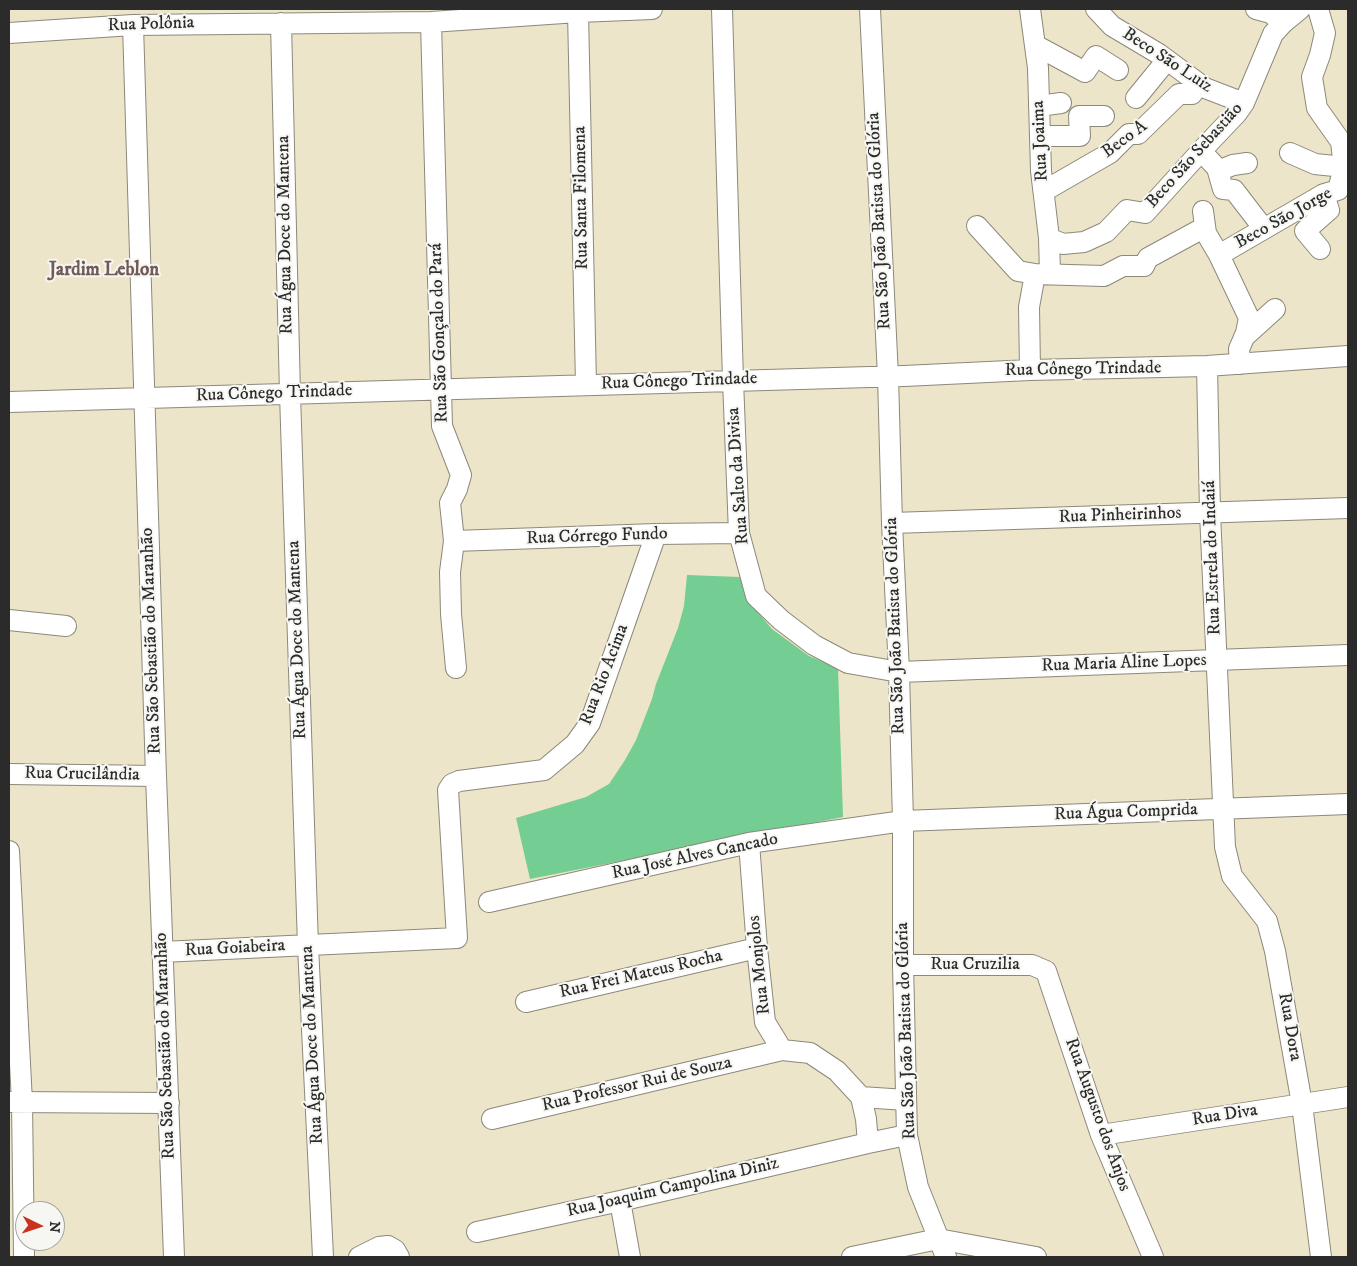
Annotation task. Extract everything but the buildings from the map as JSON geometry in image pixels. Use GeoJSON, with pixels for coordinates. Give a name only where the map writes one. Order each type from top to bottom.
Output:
{"type":"FeatureCollection","features":[{"type":"Feature","properties":{"kind":"street","name":"Rua Polônia"},"geometry":{"type":"LineString","coordinates":[[9,33],[133,25],[281,23],[345,16],[431,22],[643,9]]}},
{"type":"Feature","properties":{"kind":"street","name":"Rua Salto da Divisa"},"geometry":{"type":"LineString","coordinates":[[722,9],[739,533],[756,596],[781,620],[814,645],[848,663],[899,672]]}},
{"type":"Feature","properties":{"kind":"street","name":"Rua São João Batista do Glória"},"geometry":{"type":"LineString","coordinates":[[870,9],[888,376],[899,672],[907,1135],[918,1187],[946,1257]]}},
{"type":"Feature","properties":{"kind":"street","name":"Rua Joaima"},"geometry":{"type":"LineString","coordinates":[[1030,9],[1038,68],[1041,171],[1049,238],[1043,274],[1029,307],[1030,370]]}},
{"type":"Feature","properties":{"kind":"street","name":"Beco São Luiz"},"geometry":{"type":"LineString","coordinates":[[1096,9],[1112,26],[1167,60],[1205,88],[1244,104]]}},
{"type":"Feature","properties":{"kind":"street"},"geometry":{"type":"LineString","coordinates":[[1256,9],[1271,13],[1283,23]]}},
{"type":"Feature","properties":{"kind":"street","name":"Beco São Sebastião"},"geometry":{"type":"LineString","coordinates":[[1049,238],[1063,244],[1084,242],[1106,232],[1127,210],[1145,213],[1244,104],[1274,34],[1283,23],[1300,9]]}},
{"type":"Feature","properties":{"kind":"street","name":"Beco São Jorge"},"geometry":{"type":"LineString","coordinates":[[1219,256],[1324,194],[1338,190],[1344,167],[1345,143],[1317,108],[1312,77],[1325,33],[1318,9]]}},
{"type":"Feature","properties":{"kind":"street","name":"Rua Santa Filomena"},"geometry":{"type":"LineString","coordinates":[[578,12],[586,385]]}},
{"type":"Feature","properties":{"kind":"street","name":"Rua São Gonçalo do Pará"},"geometry":{"type":"LineString","coordinates":[[431,22],[442,426],[461,475],[450,503],[454,542],[450,572],[451,614],[456,668]]}},
{"type":"Feature","properties":{"kind":"street","name":"Rua Água Doce do Mantena"},"geometry":{"type":"LineString","coordinates":[[281,23],[290,394],[308,946],[323,1257]]}},
{"type":"Feature","properties":{"kind":"street","name":"Rua São Sebastião do Maranhão"},"geometry":{"type":"LineString","coordinates":[[133,25],[156,776],[174,1257]]}},
{"type":"Feature","properties":{"kind":"street"},"geometry":{"type":"LineString","coordinates":[[1035,45],[1085,72],[1096,56],[1118,70]]}},
{"type":"Feature","properties":{"kind":"street"},"geometry":{"type":"LineString","coordinates":[[1136,98],[1167,60]]}},
{"type":"Feature","properties":{"kind":"street","name":"Beco A"},"geometry":{"type":"LineString","coordinates":[[1044,192],[1110,153],[1129,134],[1138,134],[1179,94],[1192,94],[1199,84]]}},
{"type":"Feature","properties":{"kind":"street"},"geometry":{"type":"LineString","coordinates":[[1039,106],[1060,103]]}},
{"type":"Feature","properties":{"kind":"street"},"geometry":{"type":"LineString","coordinates":[[1040,136],[1080,136],[1079,116],[1104,116]]}},
{"type":"Feature","properties":{"kind":"street"},"geometry":{"type":"LineString","coordinates":[[1201,151],[1217,168],[1223,189],[1234,190],[1264,229]]}},
{"type":"Feature","properties":{"kind":"street"},"geometry":{"type":"LineString","coordinates":[[1290,153],[1315,164],[1344,167]]}},
{"type":"Feature","properties":{"kind":"street"},"geometry":{"type":"LineString","coordinates":[[1218,171],[1247,162]]}},
{"type":"Feature","properties":{"kind":"street"},"geometry":{"type":"LineString","coordinates":[[1320,249],[1305,231],[1329,210],[1324,194]]}},
{"type":"Feature","properties":{"kind":"street"},"geometry":{"type":"LineString","coordinates":[[977,226],[1018,271],[1043,274],[1104,276],[1124,266],[1144,266],[1148,258],[1204,219],[1206,233],[1249,318],[1239,349],[1240,364]]}},
{"type":"Feature","properties":{"kind":"street"},"geometry":{"type":"LineString","coordinates":[[1244,338],[1275,309]]}},
{"type":"Feature","properties":{"kind":"street","name":"Rua Cônego Trindade"},"geometry":{"type":"LineString","coordinates":[[9,402],[1207,366],[1348,356]]}},
{"type":"Feature","properties":{"kind":"street","name":"Rua Estrela do Indaiá"},"geometry":{"type":"LineString","coordinates":[[1207,366],[1210,513],[1222,810]]}},
{"type":"Feature","properties":{"kind":"street","name":"Rua Pinheirinhos"},"geometry":{"type":"LineString","coordinates":[[892,523],[1348,508]]}},
{"type":"Feature","properties":{"kind":"street","name":"Rua Córrego Fundo"},"geometry":{"type":"LineString","coordinates":[[454,542],[656,534],[739,533]]}},
{"type":"Feature","properties":{"kind":"street","name":"Rua Rio Acima"},"geometry":{"type":"LineString","coordinates":[[457,938],[448,790],[452,784],[459,781],[544,770],[575,744],[590,723],[656,534]]}},
{"type":"Feature","properties":{"kind":"street"},"geometry":{"type":"LineString","coordinates":[[9,620],[66,626]]}},
{"type":"Feature","properties":{"kind":"street","name":"Rua Maria Aline Lopes"},"geometry":{"type":"LineString","coordinates":[[899,672],[1348,655]]}},
{"type":"Feature","properties":{"kind":"street","name":"Rua Crucilândia"},"geometry":{"type":"LineString","coordinates":[[9,774],[156,776]]}},
{"type":"Feature","properties":{"kind":"street","name":"Rua Água Comprida"},"geometry":{"type":"LineString","coordinates":[[903,821],[1348,804]]}},
{"type":"Feature","properties":{"kind":"street","name":"Rua Dora"},"geometry":{"type":"LineString","coordinates":[[1222,810],[1225,847],[1232,876],[1266,921],[1275,951],[1302,1104],[1321,1257]]}},
{"type":"Feature","properties":{"kind":"street","name":"Rua José Alves Cancado"},"geometry":{"type":"LineString","coordinates":[[489,902],[749,843],[903,821]]}},
{"type":"Feature","properties":{"kind":"street","name":"Rua Monjolos"},"geometry":{"type":"LineString","coordinates":[[749,843],[765,1022],[782,1050]]}},
{"type":"Feature","properties":{"kind":"street"},"geometry":{"type":"LineString","coordinates":[[9,851],[19,1255]]}},
{"type":"Feature","properties":{"kind":"street","name":"Rua Goiabeira"},"geometry":{"type":"LineString","coordinates":[[162,952],[457,938]]}},
{"type":"Feature","properties":{"kind":"street","name":"Rua Frei Mateus Rocha"},"geometry":{"type":"LineString","coordinates":[[526,1002],[757,948]]}},
{"type":"Feature","properties":{"kind":"street","name":"Rua Cruzilia"},"geometry":{"type":"LineString","coordinates":[[903,965],[1032,965],[1046,971]]}},
{"type":"Feature","properties":{"kind":"street","name":"Rua Augusto dos Anjos"},"geometry":{"type":"LineString","coordinates":[[1046,971],[1101,1135],[1153,1257]]}},
{"type":"Feature","properties":{"kind":"street"},"geometry":{"type":"LineString","coordinates":[[782,1050],[810,1053],[837,1071],[861,1097],[866,1119],[868,1143],[907,1135]]}},
{"type":"Feature","properties":{"kind":"street","name":"Rua Professor Rui de Souza"},"geometry":{"type":"LineString","coordinates":[[492,1119],[782,1050]]}},
{"type":"Feature","properties":{"kind":"street"},"geometry":{"type":"LineString","coordinates":[[861,1097],[906,1100]]}},
{"type":"Feature","properties":{"kind":"street","name":"Rua Diva"},"geometry":{"type":"LineString","coordinates":[[1101,1135],[1348,1097]]}},
{"type":"Feature","properties":{"kind":"street"},"geometry":{"type":"LineString","coordinates":[[15,1102],[168,1103]]}},
{"type":"Feature","properties":{"kind":"street","name":"Rua Joaquim Campolina Diniz"},"geometry":{"type":"LineString","coordinates":[[477,1232],[620,1201],[868,1143]]}},
{"type":"Feature","properties":{"kind":"street"},"geometry":{"type":"LineString","coordinates":[[620,1201],[630,1257]]}},
{"type":"Feature","properties":{"kind":"street"},"geometry":{"type":"LineString","coordinates":[[852,1257],[938,1239],[1036,1257]]}},
{"type":"Feature","properties":{"kind":"street"},"geometry":{"type":"LineString","coordinates":[[359,1257],[388,1246],[395,1250],[399,1257]]}},
{"type":"Feature","properties":{"kind":"green space"},"geometry":{"type":"Polygon","coordinates":[[[687,575],[740,577],[749,602],[772,629],[809,656],[838,668],[843,817],[530,879],[516,818],[586,797],[609,784],[636,740],[652,699],[678,628],[684,606],[687,575]]]}},
{"type":"Feature","properties":{"kind":"district","name":"Jardim Leblon"},"geometry":{"type":"Point","coordinates":[104,271]}}]}
